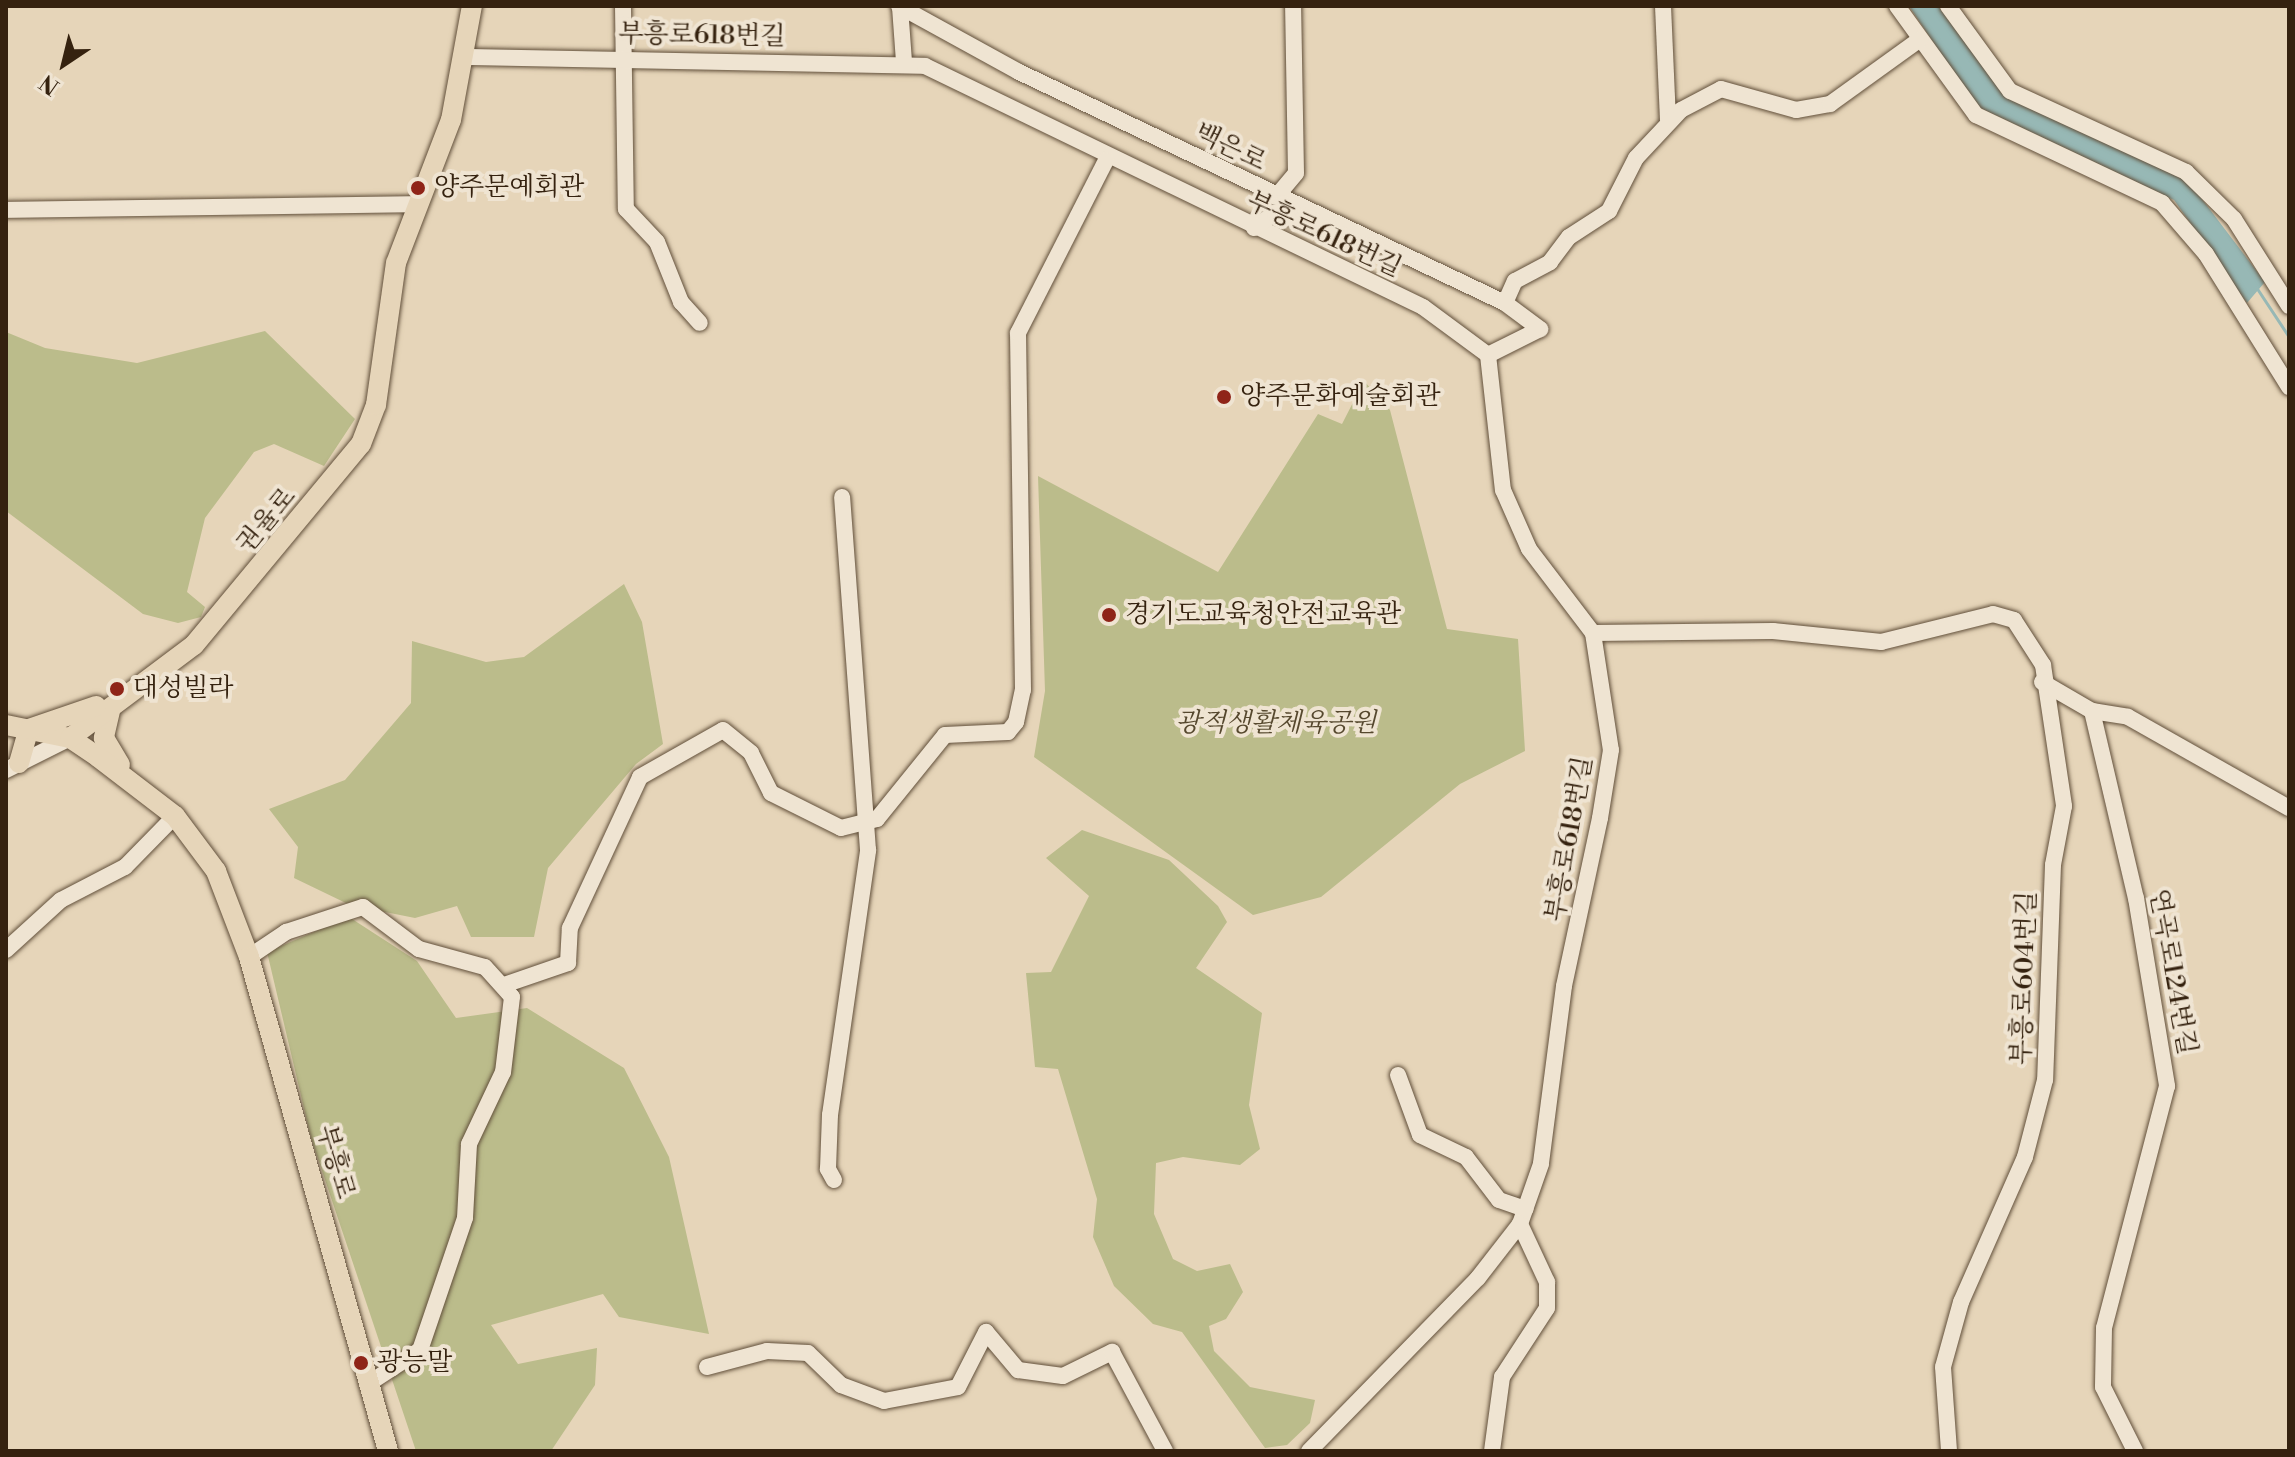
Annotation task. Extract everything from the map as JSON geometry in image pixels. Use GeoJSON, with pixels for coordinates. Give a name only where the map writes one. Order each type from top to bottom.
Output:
{"type":"FeatureCollection","features":[{"type":"Feature","properties":{"kind":"main road","name":"권율로"},"geometry":{"type":"LineString","coordinates":[[70,738],[136,693],[208,630],[361,444],[376,405],[396,263],[419,204],[465,57],[472,6]]}},
{"type":"Feature","properties":{"kind":"main road"},"geometry":{"type":"LineString","coordinates":[[13,766],[29,729],[136,693]]}},
{"type":"Feature","properties":{"kind":"main road"},"geometry":{"type":"LineString","coordinates":[[110,711],[107,750],[137,787]]}},
{"type":"Feature","properties":{"kind":"main road","name":"부흥로"},"geometry":{"type":"LineString","coordinates":[[6,725],[70,738],[175,816],[216,871],[249,957],[374,1380],[388,1451]]}},
{"type":"Feature","properties":{"kind":"street"},"geometry":{"type":"LineString","coordinates":[[623,6],[626,209],[657,242],[681,302],[700,323]]}},
{"type":"Feature","properties":{"kind":"street"},"geometry":{"type":"LineString","coordinates":[[900,6],[904,62]]}},
{"type":"Feature","properties":{"kind":"street","name":"백은로"},"geometry":{"type":"LineString","coordinates":[[900,6],[923,12],[1272,195],[1505,303],[1540,329],[1488,355]]}},
{"type":"Feature","properties":{"kind":"street"},"geometry":{"type":"LineString","coordinates":[[1254,228],[1272,195],[1296,173],[1293,6]]}},
{"type":"Feature","properties":{"kind":"street"},"geometry":{"type":"LineString","coordinates":[[1663,6],[1668,120]]}},
{"type":"Feature","properties":{"kind":"street"},"geometry":{"type":"LineString","coordinates":[[1897,6],[1976,115],[2162,203],[2206,254],[2289,387]]}},
{"type":"Feature","properties":{"kind":"street"},"geometry":{"type":"LineString","coordinates":[[1948,6],[2010,91],[2186,172],[2234,219],[2284,288],[2289,306]]}},
{"type":"Feature","properties":{"kind":"street"},"geometry":{"type":"LineString","coordinates":[[1505,303],[1515,281],[1550,262],[1569,237],[1609,211],[1636,158],[1668,120],[1721,89],[1796,110],[1830,104],[1920,39]]}},
{"type":"Feature","properties":{"kind":"street","name":"부흥로618번길"},"geometry":{"type":"LineString","coordinates":[[465,57],[904,62],[963,82],[1106,160],[1423,307],[1488,355],[1503,490],[1529,549],[1593,633],[1611,750],[1564,986],[1541,1164],[1522,1217],[1478,1278],[1309,1451]]}},
{"type":"Feature","properties":{"kind":"street"},"geometry":{"type":"LineString","coordinates":[[504,985],[568,963],[570,928],[650,768],[723,730],[751,753],[771,793],[841,828],[866,825],[945,735],[1008,732],[1016,722],[1023,690],[1018,333],[1106,160]]}},
{"type":"Feature","properties":{"kind":"street"},"geometry":{"type":"LineString","coordinates":[[6,210],[419,204]]}},
{"type":"Feature","properties":{"kind":"street"},"geometry":{"type":"LineString","coordinates":[[1254,228],[1275,213],[1382,246]]}},
{"type":"Feature","properties":{"kind":"street"},"geometry":{"type":"LineString","coordinates":[[834,1180],[828,1169],[830,1115],[866,825],[842,497]]}},
{"type":"Feature","properties":{"kind":"street","name":"부흥로604번길"},"geometry":{"type":"LineString","coordinates":[[1593,633],[1773,631],[1881,642],[1993,614],[2014,620],[2043,665],[2042,682],[2064,806],[2053,865],[2045,1080],[2025,1157],[1961,1302],[1947,1354],[1949,1451]]}},
{"type":"Feature","properties":{"kind":"street"},"geometry":{"type":"LineString","coordinates":[[2042,682],[2092,711],[2128,717],[2289,808]]}},
{"type":"Feature","properties":{"kind":"street","name":"연곡로124번길"},"geometry":{"type":"LineString","coordinates":[[2092,711],[2136,898],[2167,1086],[2104,1328],[2103,1387],[2135,1451]]}},
{"type":"Feature","properties":{"kind":"street","name":"권율로"},"geometry":{"type":"LineString","coordinates":[[13,766],[70,738]]}},
{"type":"Feature","properties":{"kind":"street"},"geometry":{"type":"LineString","coordinates":[[6,950],[61,900],[125,867],[175,816]]}},
{"type":"Feature","properties":{"kind":"street"},"geometry":{"type":"LineString","coordinates":[[249,957],[286,932],[363,907],[419,949],[485,967],[504,985],[513,1014],[503,1072],[469,1144],[465,1218],[420,1350],[374,1380]]}},
{"type":"Feature","properties":{"kind":"street"},"geometry":{"type":"LineString","coordinates":[[1398,1075],[1420,1135],[1466,1157],[1499,1200],[1522,1217],[1547,1282],[1547,1308],[1502,1377],[1492,1451]]}},
{"type":"Feature","properties":{"kind":"street"},"geometry":{"type":"LineString","coordinates":[[707,1367],[767,1351],[808,1353],[841,1385],[884,1401],[958,1387],[986,1332],[1018,1370],[1063,1376],[1112,1352],[1165,1451]]}},
{"type":"Feature","properties":{"kind":"green space"},"geometry":{"type":"Polygon","coordinates":[[[265,331],[355,419],[324,466],[274,444],[254,452],[205,518],[187,592],[205,607],[201,617],[178,623],[143,614],[6,511],[6,332],[45,348],[137,363],[265,331]]]}},
{"type":"Feature","properties":{"kind":"green space","name":"광적생활체육공원"},"geometry":{"type":"Polygon","coordinates":[[[1364,381],[1390,410],[1447,629],[1518,639],[1525,751],[1460,784],[1321,897],[1253,915],[1034,757],[1045,691],[1038,476],[1218,572],[1318,414],[1342,424],[1364,381]]]}},
{"type":"Feature","properties":{"kind":"green space"},"geometry":{"type":"Polygon","coordinates":[[[624,584],[642,622],[663,744],[636,764],[548,868],[534,937],[471,937],[457,906],[415,918],[350,905],[294,878],[298,847],[269,809],[345,780],[411,703],[412,641],[486,662],[524,657],[624,584]]]}},
{"type":"Feature","properties":{"kind":"green space"},"geometry":{"type":"Polygon","coordinates":[[[1082,830],[1169,860],[1218,906],[1227,922],[1196,968],[1262,1013],[1249,1105],[1260,1149],[1240,1165],[1183,1157],[1156,1163],[1154,1214],[1173,1259],[1197,1271],[1230,1264],[1243,1292],[1226,1319],[1209,1326],[1214,1351],[1250,1387],[1315,1400],[1310,1423],[1287,1445],[1265,1448],[1182,1332],[1153,1324],[1114,1286],[1093,1237],[1097,1199],[1058,1069],[1035,1067],[1026,973],[1051,972],[1089,896],[1046,858],[1082,830]]]}},
{"type":"Feature","properties":{"kind":"green space"},"geometry":{"type":"Polygon","coordinates":[[[349,917],[417,961],[456,1018],[527,1008],[624,1068],[669,1157],[709,1334],[619,1317],[603,1294],[491,1325],[518,1364],[597,1348],[595,1385],[551,1451],[416,1451],[311,1138],[267,952],[349,917]]]}},
{"type":"Feature","properties":{"kind":"water"},"geometry":{"type":"Polygon","coordinates":[[[1909,6],[1938,6],[2002,93],[2189,182],[2265,282],[2247,303],[2174,200],[1976,106],[1909,6]]]}},
{"type":"Feature","properties":{"kind":"waterway"},"geometry":{"type":"LineString","coordinates":[[2256,287],[2289,337]]}},
{"type":"Feature","properties":{"kind":"place","name":"양주문예회관"},"geometry":{"type":"Point","coordinates":[418,188]}},
{"type":"Feature","properties":{"kind":"place","name":"양주문화예술회관"},"geometry":{"type":"Point","coordinates":[1224,397]}},
{"type":"Feature","properties":{"kind":"place","name":"경기도교육청안전교육관"},"geometry":{"type":"Point","coordinates":[1109,615]}},
{"type":"Feature","properties":{"kind":"place","name":"대성빌라"},"geometry":{"type":"Point","coordinates":[117,689]}},
{"type":"Feature","properties":{"kind":"place","name":"광능말"},"geometry":{"type":"Point","coordinates":[361,1363]}}]}
